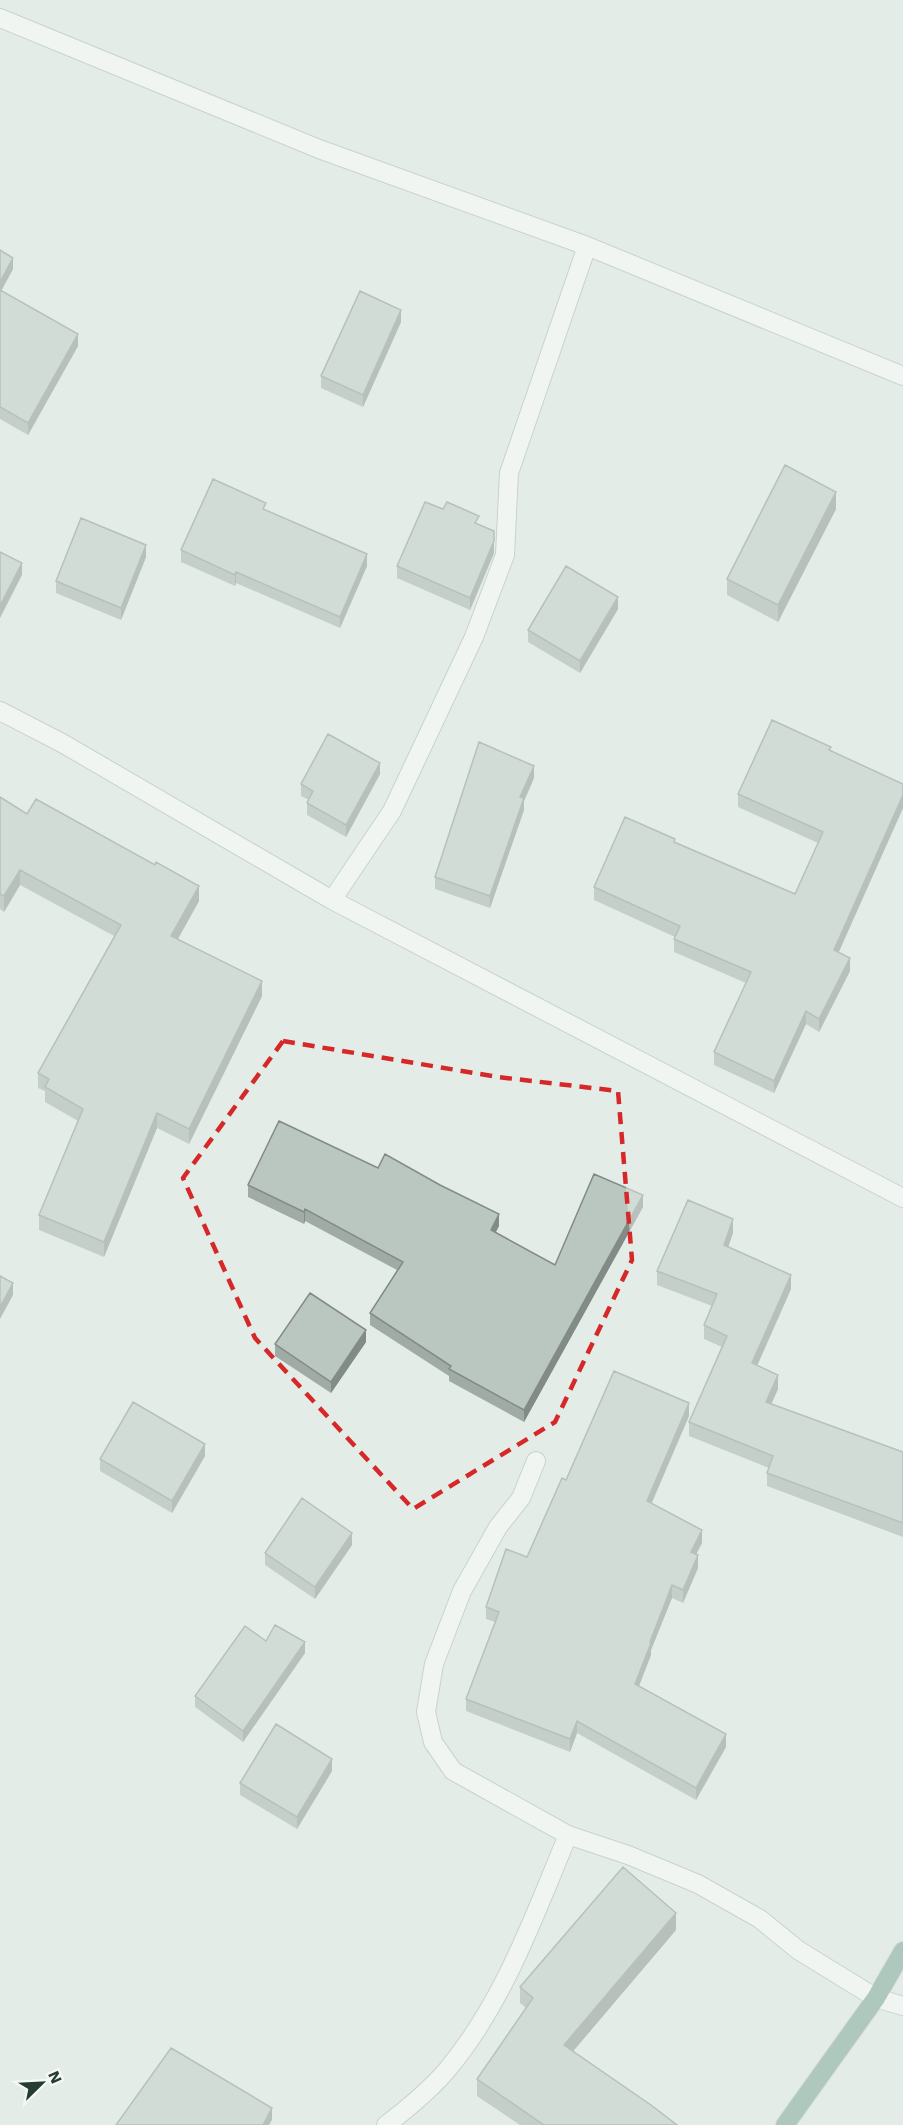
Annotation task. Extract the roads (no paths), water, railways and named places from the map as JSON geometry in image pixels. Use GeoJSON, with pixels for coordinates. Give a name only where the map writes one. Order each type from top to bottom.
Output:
{"type":"FeatureCollection","features":[{"type":"Feature","properties":{"kind":"main road"},"geometry":{"type":"LineString","coordinates":[[784,2125],[876,1998],[903,1951]]}},
{"type":"Feature","properties":{"kind":"street"},"geometry":{"type":"LineString","coordinates":[[0,18],[320,149],[587,246],[903,376]]}},
{"type":"Feature","properties":{"kind":"street"},"geometry":{"type":"LineString","coordinates":[[332,900],[392,811],[474,637],[505,555],[509,473],[587,246]]}},
{"type":"Feature","properties":{"kind":"street"},"geometry":{"type":"LineString","coordinates":[[0,711],[62,743],[332,900],[903,1198]]}},
{"type":"Feature","properties":{"kind":"street"},"geometry":{"type":"LineString","coordinates":[[536,1461],[521,1498],[498,1527],[462,1591],[434,1664],[426,1712],[433,1742],[453,1771],[568,1835],[628,1855],[698,1884],[760,1919],[798,1950],[876,1998],[903,2006]]}},
{"type":"Feature","properties":{"kind":"street"},"geometry":{"type":"LineString","coordinates":[[386,2125],[446,2071],[486,2016],[522,1945],[568,1835]]}}]}
